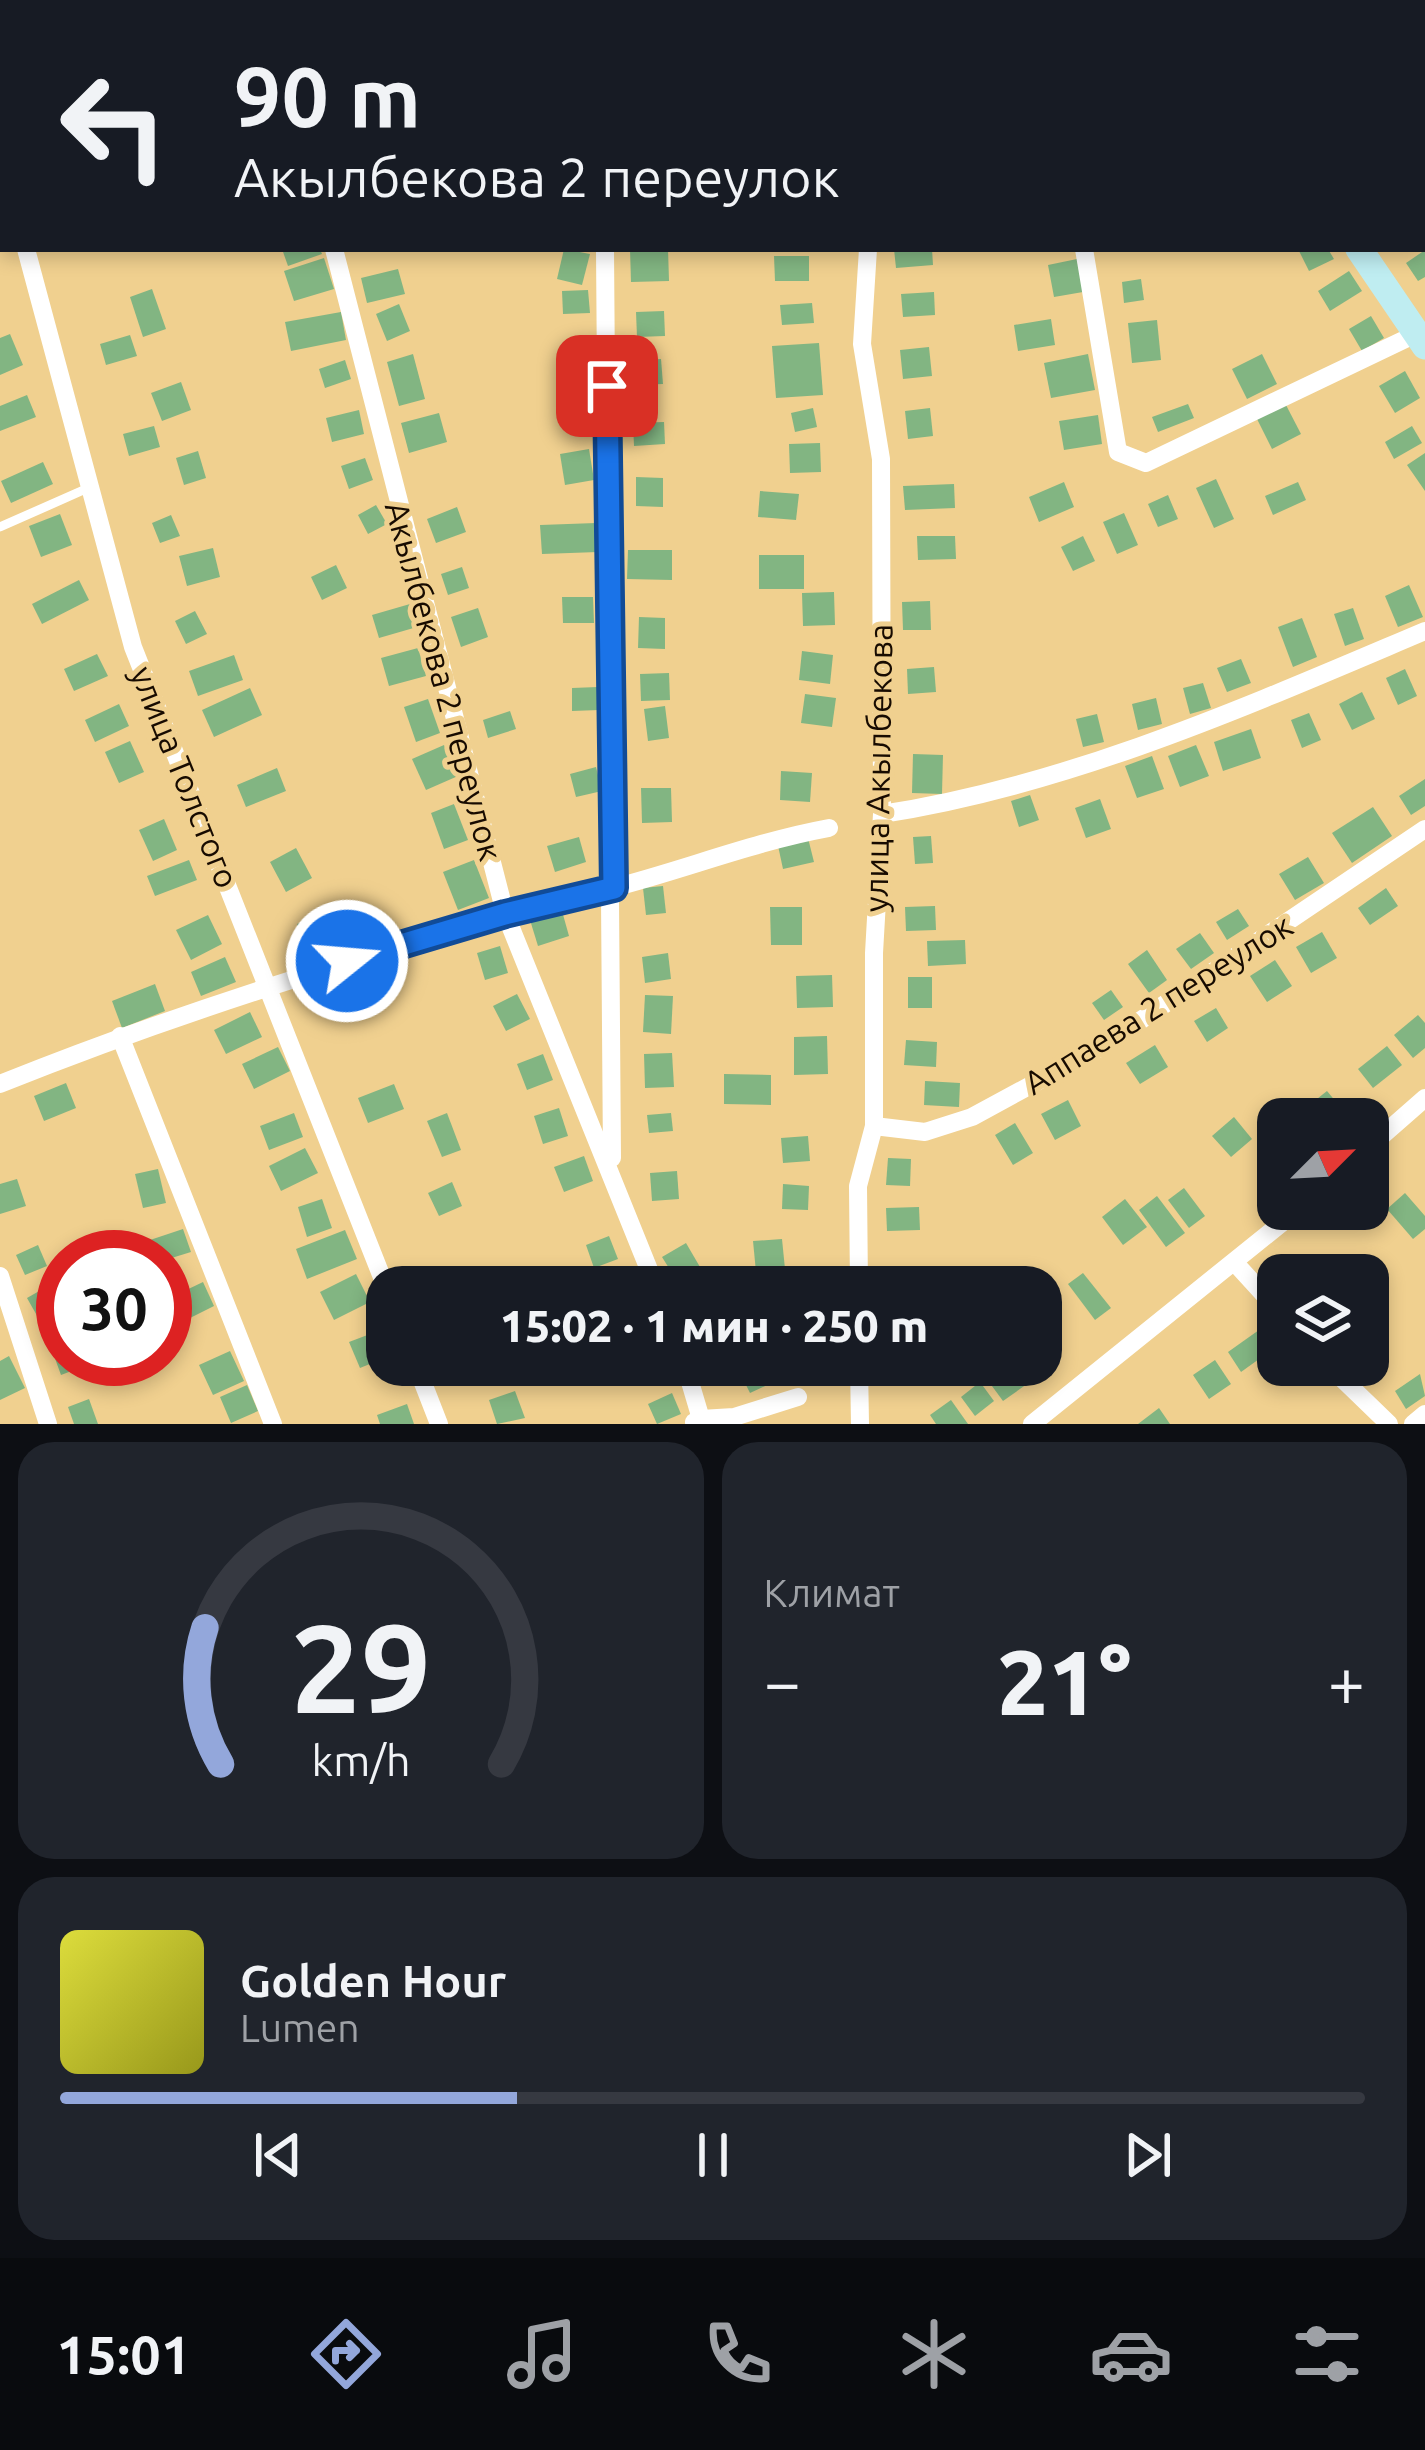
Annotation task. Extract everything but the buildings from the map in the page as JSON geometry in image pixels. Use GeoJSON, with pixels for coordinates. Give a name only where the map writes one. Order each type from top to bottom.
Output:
{"type":"FeatureCollection","features":[{"type":"Feature","properties":{"kind":"street","name":"улица Толстого"},"geometry":{"type":"LineString","coordinates":[[27,252],[133,647],[378,1266]]}},
{"type":"Feature","properties":{"kind":"street","name":"Акылбекова 2 переулок"},"geometry":{"type":"LineString","coordinates":[[335,252],[505,914],[648,1266]]}},
{"type":"Feature","properties":{"kind":"street","name":"Акылбекова 2 переулок"},"geometry":{"type":"LineString","coordinates":[[605,252],[614,888],[612,1169]]}},
{"type":"Feature","properties":{"kind":"street","name":"улица Акылбекова"},"geometry":{"type":"LineString","coordinates":[[859,1266],[858,1186],[874,1126],[874,953],[882,814],[881,459],[862,344],[868,252]]}},
{"type":"Feature","properties":{"kind":"street"},"geometry":{"type":"LineString","coordinates":[[1085,252],[1118,452],[1146,463],[1420,340],[1361,252]]}},
{"type":"Feature","properties":{"kind":"street"},"geometry":{"type":"LineString","coordinates":[[882,814],[963,802],[1159,738],[1425,632]]}},
{"type":"Feature","properties":{"kind":"street"},"geometry":{"type":"LineString","coordinates":[[0,1084],[120,1036],[269,985],[505,914],[614,888],[753,842],[829,828]]}},
{"type":"Feature","properties":{"kind":"street","name":"Аппаева 2 переулок"},"geometry":{"type":"LineString","coordinates":[[874,1126],[925,1132],[972,1117],[1101,1047],[1425,829]]}},
{"type":"Feature","properties":{"kind":"street"},"geometry":{"type":"LineString","coordinates":[[120,1036],[274,1424]]}},
{"type":"Feature","properties":{"kind":"street"},"geometry":{"type":"LineString","coordinates":[[575,1082],[612,1064]]}},
{"type":"Feature","properties":{"kind":"street"},"geometry":{"type":"LineString","coordinates":[[1389,1130],[1425,1098]]}},
{"type":"Feature","properties":{"kind":"street"},"geometry":{"type":"LineString","coordinates":[[1032,1424],[1274,1230]]}},
{"type":"Feature","properties":{"kind":"street"},"geometry":{"type":"LineString","coordinates":[[1236,1264],[1257,1287]]}},
{"type":"Feature","properties":{"kind":"street"},"geometry":{"type":"LineString","coordinates":[[0,1276],[48,1424]]}},
{"type":"Feature","properties":{"kind":"street"},"geometry":{"type":"LineString","coordinates":[[424,1386],[439,1424]]}},
{"type":"Feature","properties":{"kind":"street"},"geometry":{"type":"LineString","coordinates":[[689,1386],[695,1422],[734,1417],[798,1397]]}},
{"type":"Feature","properties":{"kind":"street"},"geometry":{"type":"LineString","coordinates":[[860,1386],[860,1424]]}},
{"type":"Feature","properties":{"kind":"street"},"geometry":{"type":"LineString","coordinates":[[1350,1386],[1389,1424]]}},
{"type":"Feature","properties":{"kind":"street"},"geometry":{"type":"LineString","coordinates":[[1412,1424],[1425,1414]]}},
{"type":"Feature","properties":{"kind":"lane"},"geometry":{"type":"LineString","coordinates":[[0,527],[88,488]]}},
{"type":"Feature","properties":{"kind":"route"},"geometry":{"type":"LineString","coordinates":[[347,961],[505,914],[614,888],[607,386]]}}]}
